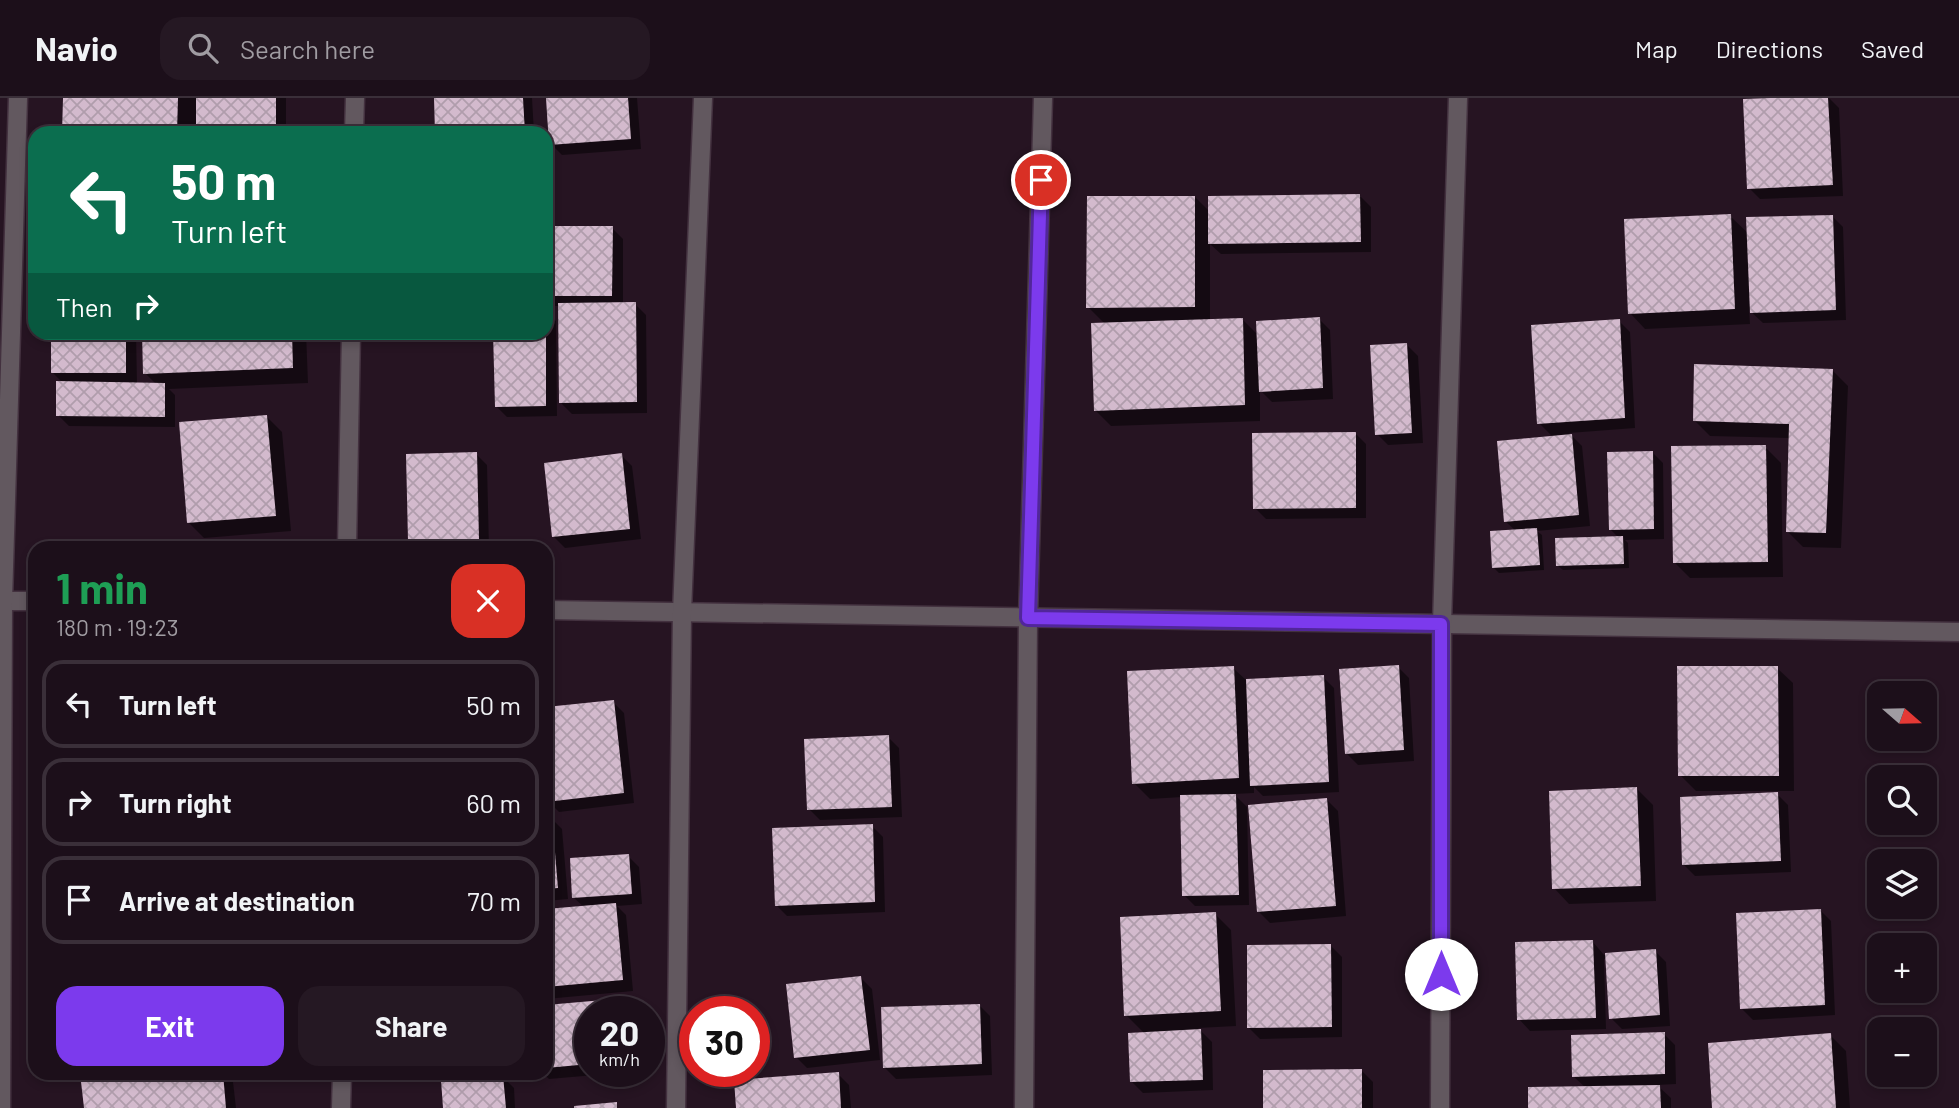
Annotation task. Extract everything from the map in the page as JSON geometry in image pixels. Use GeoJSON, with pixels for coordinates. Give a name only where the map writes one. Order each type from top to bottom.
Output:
{"type":"FeatureCollection","features":[{"type":"Feature","properties":{"kind":"street"},"geometry":{"type":"LineString","coordinates":[[1,1108],[2,601],[18,98]]}},
{"type":"Feature","properties":{"kind":"street"},"geometry":{"type":"LineString","coordinates":[[354,126],[355,98]]}},
{"type":"Feature","properties":{"kind":"street"},"geometry":{"type":"LineString","coordinates":[[676,1108],[682,612],[703,98]]}},
{"type":"Feature","properties":{"kind":"street"},"geometry":{"type":"LineString","coordinates":[[1024,1108],[1028,618],[1043,98]]}},
{"type":"Feature","properties":{"kind":"street"},"geometry":{"type":"LineString","coordinates":[[1440,1108],[1441,624],[1458,98]]}},
{"type":"Feature","properties":{"kind":"street"},"geometry":{"type":"LineString","coordinates":[[347,541],[351,340]]}},
{"type":"Feature","properties":{"kind":"street"},"geometry":{"type":"LineString","coordinates":[[2,601],[28,601]]}},
{"type":"Feature","properties":{"kind":"street"},"geometry":{"type":"LineString","coordinates":[[553,610],[1959,632]]}},
{"type":"Feature","properties":{"kind":"street"},"geometry":{"type":"LineString","coordinates":[[341,1108],[342,1080]]}},
{"type":"Feature","properties":{"kind":"building"},"geometry":{"type":"Polygon","coordinates":[[[63,98],[178,98],[177,126],[62,126],[63,98]]]}},
{"type":"Feature","properties":{"kind":"building"},"geometry":{"type":"Polygon","coordinates":[[[196,98],[276,98],[276,126],[196,126],[196,98]]]}},
{"type":"Feature","properties":{"kind":"building"},"geometry":{"type":"Polygon","coordinates":[[[434,98],[523,98],[525,126],[435,126],[434,98]]]}},
{"type":"Feature","properties":{"kind":"building"},"geometry":{"type":"Polygon","coordinates":[[[546,98],[628,98],[631,139],[553,145],[553,126],[548,126],[546,98]]]}},
{"type":"Feature","properties":{"kind":"building"},"geometry":{"type":"Polygon","coordinates":[[[1828,98],[1833,185],[1747,189],[1743,99],[1828,98]]]}},
{"type":"Feature","properties":{"kind":"building"},"geometry":{"type":"Polygon","coordinates":[[[1360,194],[1361,242],[1208,244],[1208,196],[1360,194]]]}},
{"type":"Feature","properties":{"kind":"building"},"geometry":{"type":"Polygon","coordinates":[[[1087,196],[1195,196],[1195,307],[1086,308],[1087,196]]]}},
{"type":"Feature","properties":{"kind":"building"},"geometry":{"type":"Polygon","coordinates":[[[1731,214],[1735,309],[1628,314],[1624,219],[1731,214]]]}},
{"type":"Feature","properties":{"kind":"building"},"geometry":{"type":"Polygon","coordinates":[[[1833,215],[1836,310],[1750,313],[1746,217],[1833,215]]]}},
{"type":"Feature","properties":{"kind":"building"},"geometry":{"type":"Polygon","coordinates":[[[553,226],[613,226],[612,296],[553,296],[553,226]]]}},
{"type":"Feature","properties":{"kind":"building"},"geometry":{"type":"Polygon","coordinates":[[[636,302],[637,402],[559,403],[558,303],[636,302]]]}},
{"type":"Feature","properties":{"kind":"building"},"geometry":{"type":"Polygon","coordinates":[[[1320,317],[1323,388],[1259,392],[1256,321],[1320,317]]]}},
{"type":"Feature","properties":{"kind":"building"},"geometry":{"type":"Polygon","coordinates":[[[1243,318],[1245,405],[1094,411],[1091,323],[1243,318]]]}},
{"type":"Feature","properties":{"kind":"building"},"geometry":{"type":"Polygon","coordinates":[[[1620,319],[1625,418],[1537,424],[1531,325],[1620,319]]]}},
{"type":"Feature","properties":{"kind":"building"},"geometry":{"type":"Polygon","coordinates":[[[51,340],[126,340],[126,373],[51,373],[51,340]]]}},
{"type":"Feature","properties":{"kind":"building"},"geometry":{"type":"Polygon","coordinates":[[[142,340],[292,340],[293,368],[143,374],[142,340]]]}},
{"type":"Feature","properties":{"kind":"building"},"geometry":{"type":"Polygon","coordinates":[[[493,340],[546,340],[546,406],[495,407],[493,340]]]}},
{"type":"Feature","properties":{"kind":"building"},"geometry":{"type":"Polygon","coordinates":[[[1407,343],[1412,433],[1375,435],[1370,345],[1407,343]]]}},
{"type":"Feature","properties":{"kind":"building"},"geometry":{"type":"Polygon","coordinates":[[[1694,364],[1833,369],[1826,533],[1786,532],[1789,424],[1693,421],[1694,364]]]}},
{"type":"Feature","properties":{"kind":"building"},"geometry":{"type":"Polygon","coordinates":[[[56,381],[165,383],[165,417],[56,416],[56,381]]]}},
{"type":"Feature","properties":{"kind":"building"},"geometry":{"type":"Polygon","coordinates":[[[267,415],[276,516],[187,523],[179,422],[267,415]]]}},
{"type":"Feature","properties":{"kind":"building"},"geometry":{"type":"Polygon","coordinates":[[[1356,432],[1356,508],[1253,509],[1252,433],[1356,432]]]}},
{"type":"Feature","properties":{"kind":"building"},"geometry":{"type":"Polygon","coordinates":[[[1572,434],[1579,515],[1504,522],[1497,441],[1572,434]]]}},
{"type":"Feature","properties":{"kind":"building"},"geometry":{"type":"Polygon","coordinates":[[[1766,445],[1768,562],[1673,563],[1671,446],[1766,445]]]}},
{"type":"Feature","properties":{"kind":"building"},"geometry":{"type":"Polygon","coordinates":[[[1653,451],[1654,529],[1609,530],[1607,452],[1653,451]]]}},
{"type":"Feature","properties":{"kind":"building"},"geometry":{"type":"Polygon","coordinates":[[[477,452],[479,539],[408,541],[406,454],[477,452]]]}},
{"type":"Feature","properties":{"kind":"building"},"geometry":{"type":"Polygon","coordinates":[[[622,453],[630,529],[552,537],[544,463],[622,453]]]}},
{"type":"Feature","properties":{"kind":"building"},"geometry":{"type":"Polygon","coordinates":[[[1537,528],[1540,565],[1492,568],[1490,531],[1537,528]]]}},
{"type":"Feature","properties":{"kind":"building"},"geometry":{"type":"Polygon","coordinates":[[[1623,536],[1624,564],[1556,566],[1555,538],[1623,536]]]}},
{"type":"Feature","properties":{"kind":"building"},"geometry":{"type":"Polygon","coordinates":[[[1399,665],[1404,750],[1345,754],[1339,669],[1399,665]]]}},
{"type":"Feature","properties":{"kind":"building"},"geometry":{"type":"Polygon","coordinates":[[[1234,666],[1239,778],[1132,784],[1127,671],[1234,666]]]}},
{"type":"Feature","properties":{"kind":"building"},"geometry":{"type":"Polygon","coordinates":[[[1677,666],[1778,666],[1779,776],[1678,776],[1677,666]]]}},
{"type":"Feature","properties":{"kind":"building"},"geometry":{"type":"Polygon","coordinates":[[[1324,675],[1329,782],[1250,786],[1246,679],[1324,675]]]}},
{"type":"Feature","properties":{"kind":"building"},"geometry":{"type":"Polygon","coordinates":[[[614,700],[624,793],[553,801],[553,706],[614,700]]]}},
{"type":"Feature","properties":{"kind":"building"},"geometry":{"type":"Polygon","coordinates":[[[889,735],[892,807],[807,810],[804,739],[889,735]]]}},
{"type":"Feature","properties":{"kind":"building"},"geometry":{"type":"Polygon","coordinates":[[[1637,787],[1641,886],[1552,889],[1549,791],[1637,787]]]}},
{"type":"Feature","properties":{"kind":"building"},"geometry":{"type":"Polygon","coordinates":[[[1778,792],[1781,861],[1682,865],[1680,797],[1778,792]]]}},
{"type":"Feature","properties":{"kind":"building"},"geometry":{"type":"Polygon","coordinates":[[[1236,794],[1239,895],[1182,896],[1180,795],[1236,794]]]}},
{"type":"Feature","properties":{"kind":"building"},"geometry":{"type":"Polygon","coordinates":[[[1327,798],[1336,906],[1257,912],[1248,805],[1327,798]]]}},
{"type":"Feature","properties":{"kind":"building"},"geometry":{"type":"Polygon","coordinates":[[[873,824],[875,902],[775,906],[772,828],[873,824]]]}},
{"type":"Feature","properties":{"kind":"building"},"geometry":{"type":"Polygon","coordinates":[[[553,829],[558,888],[553,888],[553,829]]]}},
{"type":"Feature","properties":{"kind":"building"},"geometry":{"type":"Polygon","coordinates":[[[629,854],[632,894],[572,898],[570,858],[629,854]]]}},
{"type":"Feature","properties":{"kind":"building"},"geometry":{"type":"Polygon","coordinates":[[[616,903],[623,980],[553,986],[553,908],[616,903]]]}},
{"type":"Feature","properties":{"kind":"building"},"geometry":{"type":"Polygon","coordinates":[[[1821,909],[1825,1005],[1740,1009],[1736,913],[1821,909]]]}},
{"type":"Feature","properties":{"kind":"building"},"geometry":{"type":"Polygon","coordinates":[[[1216,912],[1221,1011],[1124,1016],[1120,917],[1216,912]]]}},
{"type":"Feature","properties":{"kind":"building"},"geometry":{"type":"Polygon","coordinates":[[[1593,940],[1596,1018],[1517,1020],[1515,942],[1593,940]]]}},
{"type":"Feature","properties":{"kind":"building"},"geometry":{"type":"Polygon","coordinates":[[[1331,944],[1332,1027],[1247,1028],[1247,945],[1331,944]]]}},
{"type":"Feature","properties":{"kind":"building"},"geometry":{"type":"Polygon","coordinates":[[[1656,949],[1660,1015],[1609,1019],[1605,953],[1656,949]]]}},
{"type":"Feature","properties":{"kind":"building"},"geometry":{"type":"Polygon","coordinates":[[[861,976],[870,1050],[794,1058],[786,984],[861,976]]]}},
{"type":"Feature","properties":{"kind":"building"},"geometry":{"type":"Polygon","coordinates":[[[574,1003],[574,1065],[553,1067],[553,1004],[574,1003]]]}},
{"type":"Feature","properties":{"kind":"building"},"geometry":{"type":"Polygon","coordinates":[[[980,1004],[982,1064],[883,1068],[881,1007],[980,1004]]]}},
{"type":"Feature","properties":{"kind":"building"},"geometry":{"type":"Polygon","coordinates":[[[1201,1029],[1203,1080],[1130,1082],[1128,1033],[1201,1029]]]}},
{"type":"Feature","properties":{"kind":"building"},"geometry":{"type":"Polygon","coordinates":[[[1665,1032],[1665,1074],[1572,1077],[1571,1035],[1665,1032]]]}},
{"type":"Feature","properties":{"kind":"building"},"geometry":{"type":"Polygon","coordinates":[[[1831,1033],[1836,1108],[1712,1108],[1708,1043],[1831,1033]]]}},
{"type":"Feature","properties":{"kind":"building"},"geometry":{"type":"Polygon","coordinates":[[[1362,1069],[1362,1108],[1263,1108],[1263,1070],[1362,1069]]]}},
{"type":"Feature","properties":{"kind":"building"},"geometry":{"type":"Polygon","coordinates":[[[839,1072],[841,1108],[736,1108],[734,1087],[770,1087],[770,1077],[839,1072]]]}},
{"type":"Feature","properties":{"kind":"building"},"geometry":{"type":"Polygon","coordinates":[[[81,1080],[224,1080],[226,1108],[84,1108],[81,1080]]]}},
{"type":"Feature","properties":{"kind":"building"},"geometry":{"type":"Polygon","coordinates":[[[441,1080],[503,1080],[506,1108],[443,1108],[441,1080]]]}},
{"type":"Feature","properties":{"kind":"building"},"geometry":{"type":"Polygon","coordinates":[[[1660,1085],[1661,1108],[1528,1108],[1528,1087],[1660,1085]]]}},
{"type":"Feature","properties":{"kind":"building"},"geometry":{"type":"Polygon","coordinates":[[[617,1102],[617,1108],[574,1108],[574,1106],[617,1102]]]}},
{"type":"Feature","properties":{"kind":"route"},"geometry":{"type":"LineString","coordinates":[[1041,180],[1028,618],[1441,624],[1441,974]]}}]}
